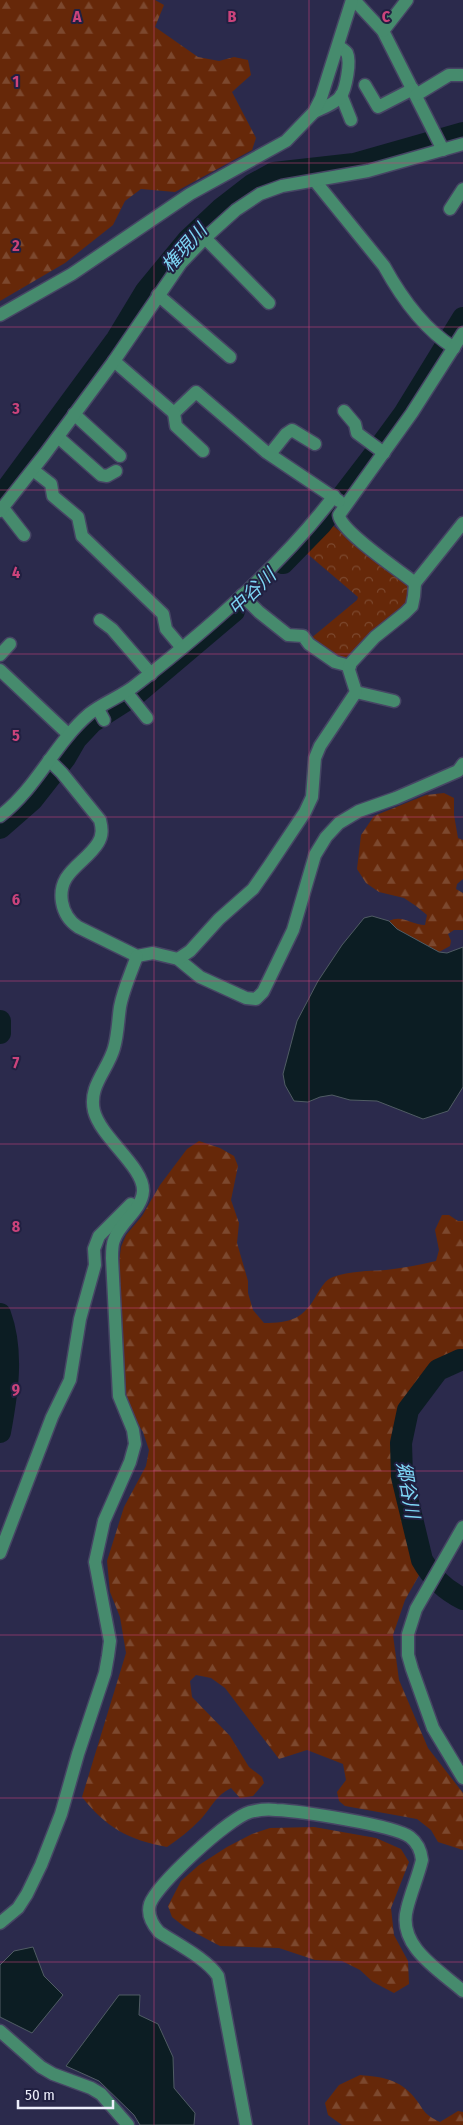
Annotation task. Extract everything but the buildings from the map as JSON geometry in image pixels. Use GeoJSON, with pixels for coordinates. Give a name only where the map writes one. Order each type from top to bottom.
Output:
{"type":"FeatureCollection","features":[{"type":"Feature","properties":{"kind":"street"},"geometry":{"type":"LineString","coordinates":[[0,315],[72,274],[190,194],[286,141],[314,112],[321,98],[353,0],[383,31],[443,150]]}},
{"type":"Feature","properties":{"kind":"street"},"geometry":{"type":"LineString","coordinates":[[383,31],[408,0]]}},
{"type":"Feature","properties":{"kind":"street"},"geometry":{"type":"LineString","coordinates":[[314,112],[330,104],[341,95],[348,71],[348,57],[346,51],[338,46]]}},
{"type":"Feature","properties":{"kind":"street"},"geometry":{"type":"LineString","coordinates":[[365,85],[378,107],[449,76],[463,75]]}},
{"type":"Feature","properties":{"kind":"street"},"geometry":{"type":"LineString","coordinates":[[341,95],[351,120]]}},
{"type":"Feature","properties":{"kind":"street"},"geometry":{"type":"LineString","coordinates":[[24,535],[2,510],[114,361],[181,263],[236,210],[260,194],[282,186],[368,171],[463,144]]}},
{"type":"Feature","properties":{"kind":"street"},"geometry":{"type":"LineString","coordinates":[[315,181],[384,266],[392,282],[425,324],[450,346]]}},
{"type":"Feature","properties":{"kind":"street"},"geometry":{"type":"LineString","coordinates":[[450,209],[463,189]]}},
{"type":"Feature","properties":{"kind":"street"},"geometry":{"type":"LineString","coordinates":[[205,238],[269,303]]}},
{"type":"Feature","properties":{"kind":"street"},"geometry":{"type":"LineString","coordinates":[[158,295],[230,357]]}},
{"type":"Feature","properties":{"kind":"street"},"geometry":{"type":"LineString","coordinates":[[0,816],[54,766],[68,734],[91,713],[100,714],[246,598],[313,524],[339,500],[380,450],[450,346],[463,333]]}},
{"type":"Feature","properties":{"kind":"street"},"geometry":{"type":"LineString","coordinates":[[114,361],[174,413],[176,426],[203,452]]}},
{"type":"Feature","properties":{"kind":"street"},"geometry":{"type":"LineString","coordinates":[[174,413],[196,392],[270,454],[339,500]]}},
{"type":"Feature","properties":{"kind":"street"},"geometry":{"type":"LineString","coordinates":[[344,411],[355,424],[357,433],[380,450]]}},
{"type":"Feature","properties":{"kind":"street"},"geometry":{"type":"LineString","coordinates":[[74,414],[120,456]]}},
{"type":"Feature","properties":{"kind":"street"},"geometry":{"type":"LineString","coordinates":[[270,454],[286,434],[292,430],[315,444]]}},
{"type":"Feature","properties":{"kind":"street"},"geometry":{"type":"LineString","coordinates":[[58,437],[101,475],[107,476],[116,472]]}},
{"type":"Feature","properties":{"kind":"street"},"geometry":{"type":"LineString","coordinates":[[33,470],[51,484],[54,496],[78,518],[82,536],[163,614],[166,629],[182,648]]}},
{"type":"Feature","properties":{"kind":"street"},"geometry":{"type":"LineString","coordinates":[[339,500],[340,521],[349,532],[415,583]]}},
{"type":"Feature","properties":{"kind":"street"},"geometry":{"type":"LineString","coordinates":[[350,666],[364,648],[412,606],[415,583],[463,523]]}},
{"type":"Feature","properties":{"kind":"street"},"geometry":{"type":"LineString","coordinates":[[246,598],[288,635],[303,636],[309,644],[335,662],[350,666]]}},
{"type":"Feature","properties":{"kind":"street"},"geometry":{"type":"LineString","coordinates":[[100,620],[112,629],[150,674]]}},
{"type":"Feature","properties":{"kind":"street"},"geometry":{"type":"LineString","coordinates":[[0,656],[10,644]]}},
{"type":"Feature","properties":{"kind":"street"},"geometry":{"type":"LineString","coordinates":[[178,959],[190,951],[219,919],[253,889],[305,812],[312,797],[317,752],[356,692],[350,666]]}},
{"type":"Feature","properties":{"kind":"street"},"geometry":{"type":"LineString","coordinates":[[0,670],[68,734]]}},
{"type":"Feature","properties":{"kind":"street"},"geometry":{"type":"LineString","coordinates":[[356,692],[394,701]]}},
{"type":"Feature","properties":{"kind":"street"},"geometry":{"type":"LineString","coordinates":[[127,693],[147,718]]}},
{"type":"Feature","properties":{"kind":"street"},"geometry":{"type":"LineString","coordinates":[[54,766],[100,820],[102,829],[98,844],[76,864],[63,884],[61,892],[65,913],[70,921],[78,927],[137,956],[153,953],[178,959],[200,977],[246,998],[256,999],[263,992],[293,930],[315,855],[326,837],[339,823],[359,811],[396,798],[458,770],[463,764]]}},
{"type":"Feature","properties":{"kind":"street"},"geometry":{"type":"LineString","coordinates":[[0,1923],[18,1908],[27,1894],[41,1865],[61,1814],[78,1754],[105,1673],[110,1641],[95,1562],[104,1521],[130,1462],[135,1444],[133,1430],[119,1396],[112,1258],[114,1239],[137,1207],[143,1192],[142,1183],[137,1172],[99,1124],[94,1112],[93,1100],[98,1081],[114,1050],[121,1004],[137,956]]}},
{"type":"Feature","properties":{"kind":"street"},"geometry":{"type":"LineString","coordinates":[[0,1553],[52,1417],[70,1380],[80,1319],[95,1265],[94,1248],[99,1236],[143,1192]]}},
{"type":"Feature","properties":{"kind":"street"},"geometry":{"type":"LineString","coordinates":[[463,1527],[427,1588],[410,1624],[408,1639],[408,1655],[433,1728],[463,1778]]}},
{"type":"Feature","properties":{"kind":"street"},"geometry":{"type":"LineString","coordinates":[[246,2125],[218,1976],[206,1963],[153,1926],[149,1907],[153,1897],[185,1863],[241,1815],[251,1811],[276,1810],[356,1822],[410,1837],[421,1852],[422,1860],[406,1911],[407,1935],[420,1954],[463,1991]]}},
{"type":"Feature","properties":{"kind":"street"},"geometry":{"type":"LineString","coordinates":[[0,2031],[41,2067],[101,2094],[128,2125]]}},
{"type":"Feature","properties":{"kind":"green space"},"geometry":{"type":"Polygon","coordinates":[[[0,0],[155,0],[164,5],[155,27],[198,57],[219,61],[234,57],[248,60],[251,75],[232,92],[256,138],[252,150],[175,192],[141,189],[125,201],[113,225],[65,263],[0,301],[0,0]]]}},
{"type":"Feature","properties":{"kind":"green space"},"geometry":{"type":"Polygon","coordinates":[[[332,525],[411,588],[409,603],[365,638],[344,661],[310,639],[357,600],[358,597],[304,551],[332,525]]]}},
{"type":"Feature","properties":{"kind":"green space"},"geometry":{"type":"Polygon","coordinates":[[[444,793],[454,798],[454,815],[458,838],[463,840],[463,879],[457,884],[456,889],[463,893],[463,930],[454,930],[448,934],[451,941],[450,946],[439,952],[397,929],[389,921],[403,919],[425,925],[427,915],[404,898],[379,892],[366,883],[357,869],[361,835],[374,816],[426,795],[444,793]]]}},
{"type":"Feature","properties":{"kind":"green space"},"geometry":{"type":"Polygon","coordinates":[[[199,1141],[220,1148],[234,1156],[238,1166],[231,1200],[239,1223],[237,1243],[248,1281],[248,1293],[253,1310],[264,1323],[281,1322],[301,1314],[307,1309],[324,1284],[333,1277],[352,1272],[392,1269],[436,1261],[439,1250],[435,1230],[442,1215],[449,1215],[458,1221],[463,1221],[463,1363],[441,1371],[412,1410],[405,1473],[415,1530],[426,1563],[405,1600],[393,1635],[399,1680],[428,1748],[463,1793],[463,1850],[438,1842],[431,1830],[417,1819],[345,1806],[339,1801],[337,1792],[346,1780],[343,1764],[307,1750],[279,1759],[225,1688],[211,1678],[196,1675],[190,1681],[192,1697],[230,1736],[249,1767],[262,1777],[264,1783],[253,1796],[240,1798],[231,1788],[218,1798],[197,1823],[167,1847],[129,1836],[119,1831],[100,1816],[82,1797],[126,1653],[120,1617],[110,1592],[107,1561],[124,1507],[146,1466],[149,1450],[143,1432],[125,1402],[118,1334],[121,1247],[126,1235],[142,1216],[160,1185],[187,1149],[199,1141]]]}},
{"type":"Feature","properties":{"kind":"green space"},"geometry":{"type":"Polygon","coordinates":[[[314,1827],[376,1838],[401,1849],[409,1862],[391,1908],[394,1935],[408,1961],[409,1984],[394,1993],[373,1982],[360,1970],[342,1961],[315,1960],[279,1948],[220,1946],[186,1928],[172,1917],[168,1906],[181,1881],[199,1865],[227,1847],[252,1834],[270,1828],[314,1827]]]}},
{"type":"Feature","properties":{"kind":"green space"},"geometry":{"type":"Polygon","coordinates":[[[360,2075],[383,2078],[402,2086],[414,2097],[427,2114],[440,2122],[458,2111],[463,2112],[463,2125],[342,2125],[328,2115],[325,2103],[339,2085],[360,2075]]]}},
{"type":"Feature","properties":{"kind":"shaded area"},"geometry":{"type":"Polygon","coordinates":[[[372,916],[389,921],[397,929],[439,952],[447,953],[463,947],[463,1087],[448,1111],[423,1119],[377,1101],[350,1100],[332,1095],[308,1102],[294,1101],[285,1085],[283,1074],[297,1021],[318,981],[342,945],[364,918],[372,916]]]}},
{"type":"Feature","properties":{"kind":"shaded area"},"geometry":{"type":"Polygon","coordinates":[[[33,1947],[44,1976],[63,1995],[32,2033],[0,2017],[0,1965],[14,1951],[33,1947]]]}},
{"type":"Feature","properties":{"kind":"shaded area"},"geometry":{"type":"Polygon","coordinates":[[[119,1995],[140,1995],[139,2015],[158,2024],[173,2057],[174,2088],[195,2113],[194,2125],[140,2125],[134,2115],[99,2081],[66,2066],[119,1995]]]}},
{"type":"Feature","properties":{"kind":"waterway","name":"権現川"},"geometry":{"type":"LineString","coordinates":[[0,498],[117,339],[146,291],[188,240],[221,209],[252,185],[274,173],[354,164],[463,133]]}},
{"type":"Feature","properties":{"kind":"waterway","name":"中谷川"},"geometry":{"type":"LineString","coordinates":[[283,563],[321,524],[374,455],[404,414],[463,318]]}},
{"type":"Feature","properties":{"kind":"waterway","name":"中谷川"},"geometry":{"type":"LineString","coordinates":[[0,828],[32,800],[65,758],[76,739],[92,722],[136,694],[234,611]]}},
{"type":"Feature","properties":{"kind":"waterway","name":"中谷川"},"geometry":{"type":"LineString","coordinates":[[0,1021],[0,1033]]}},
{"type":"Feature","properties":{"kind":"waterway","name":"中谷川"},"geometry":{"type":"LineString","coordinates":[[0,1314],[7,1343],[8,1358],[7,1388],[0,1432]]}},
{"type":"Feature","properties":{"kind":"waterway","name":"郷谷川"},"geometry":{"type":"LineString","coordinates":[[463,1360],[438,1370],[408,1410],[401,1443],[402,1477],[422,1560],[440,1583],[450,1592],[463,1599]]}}]}
